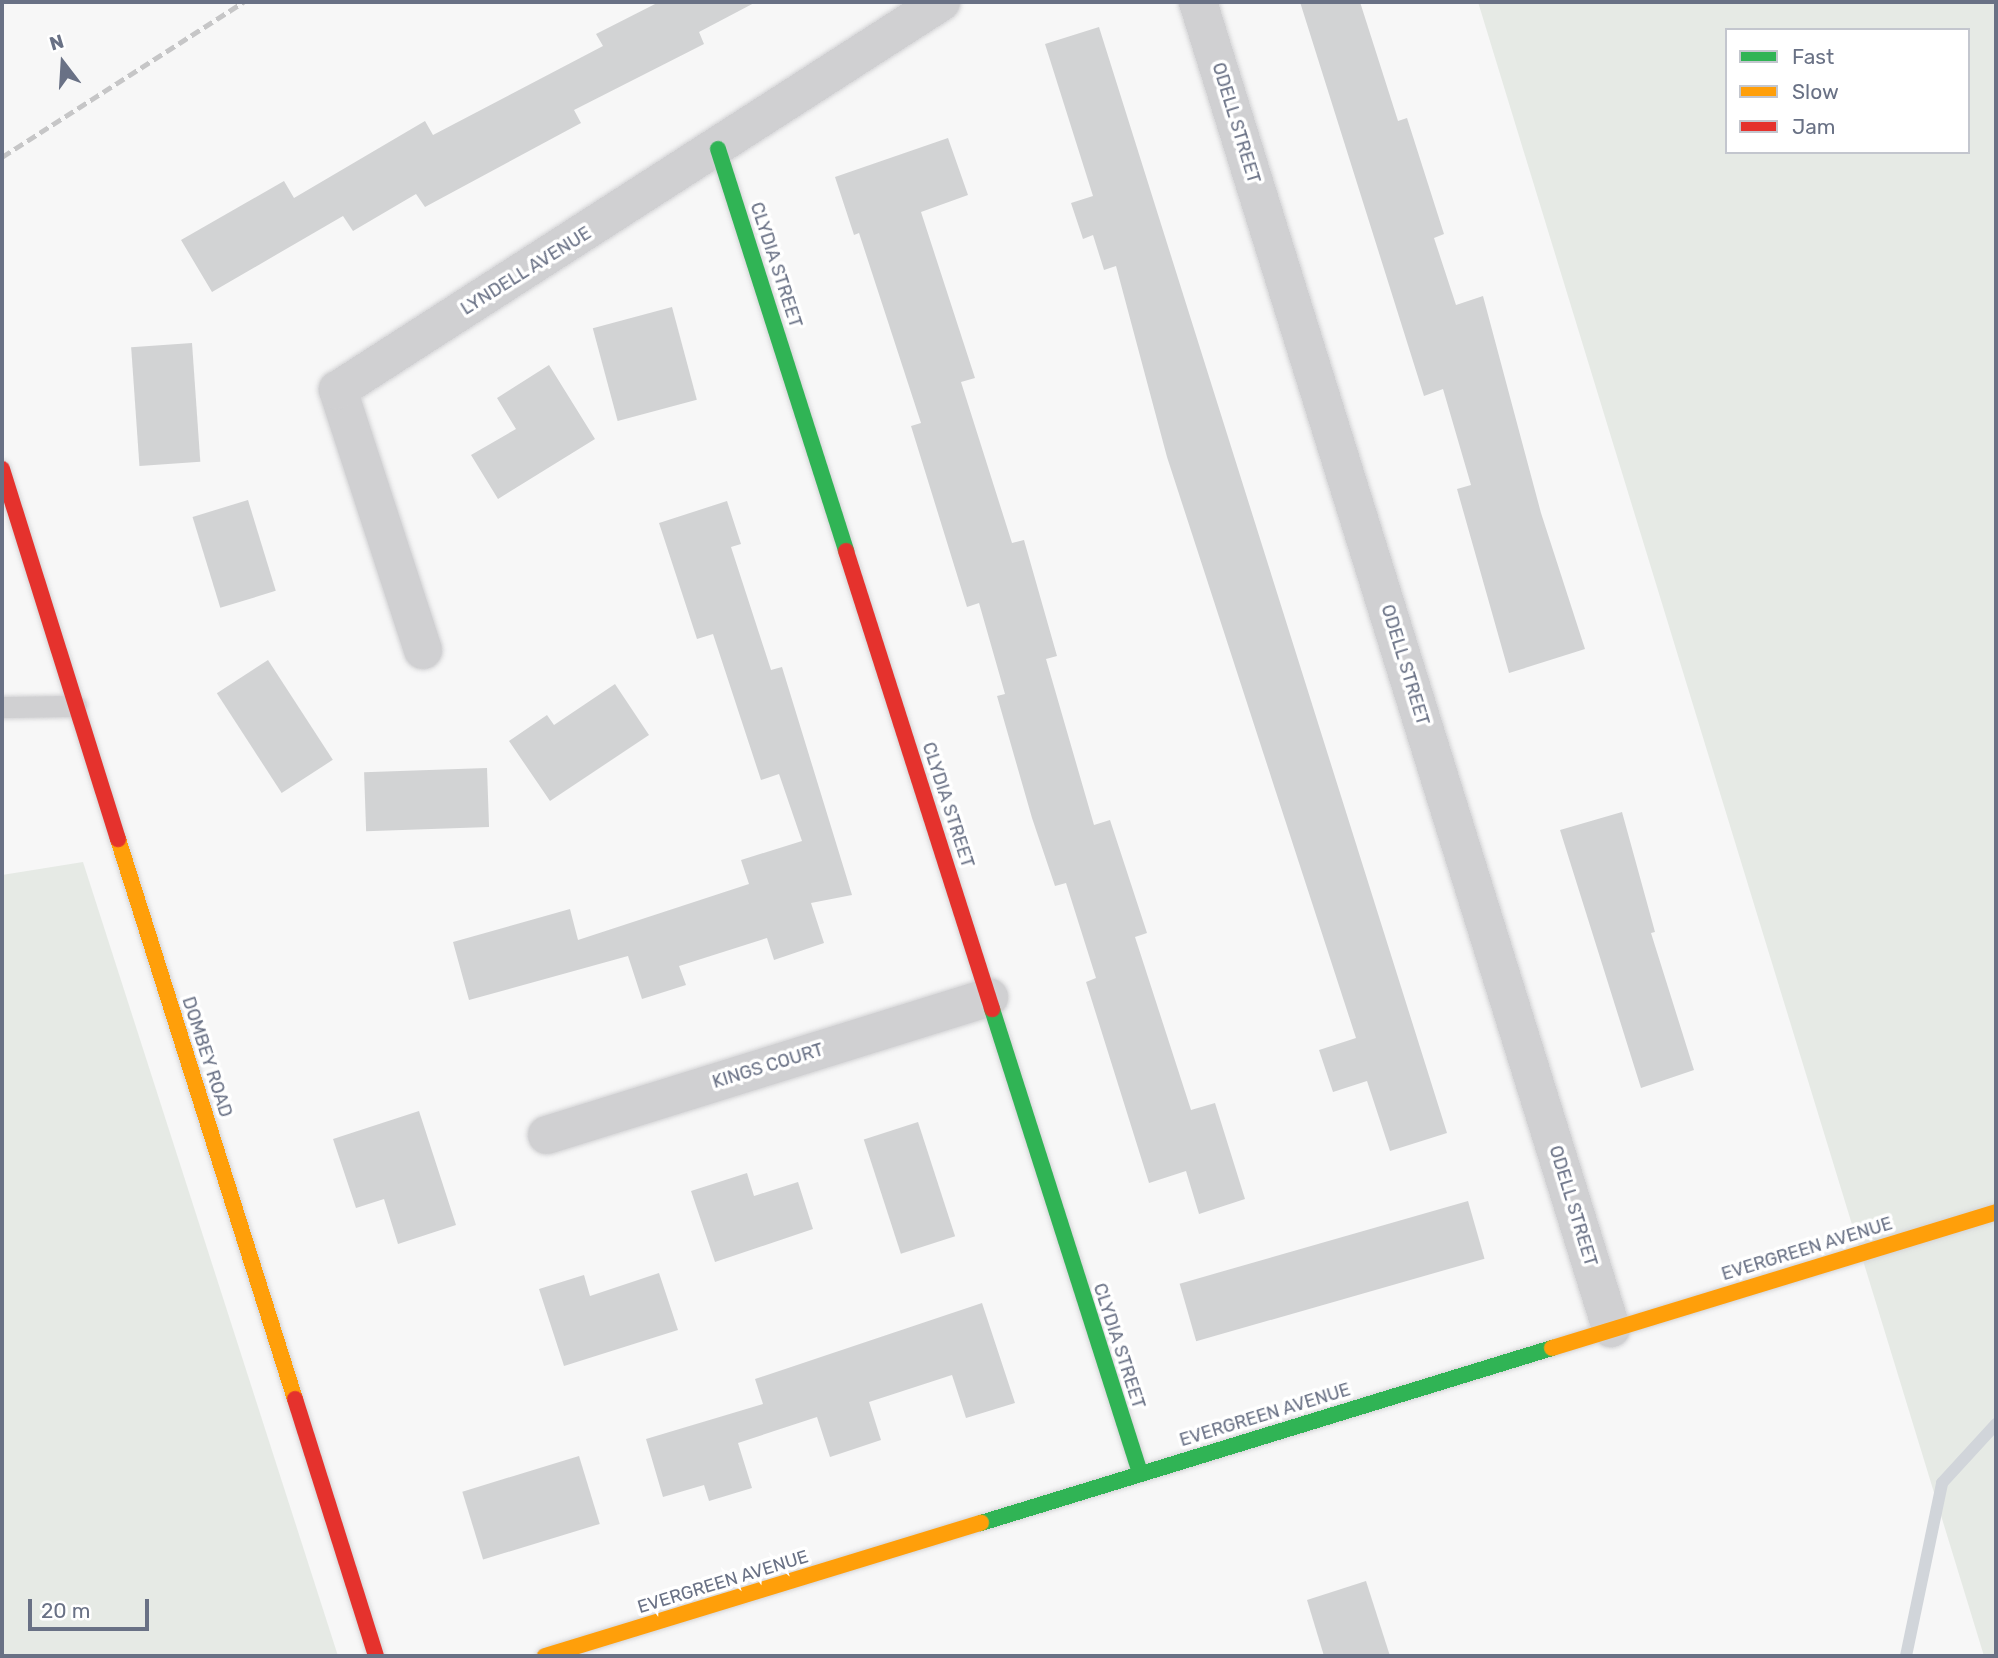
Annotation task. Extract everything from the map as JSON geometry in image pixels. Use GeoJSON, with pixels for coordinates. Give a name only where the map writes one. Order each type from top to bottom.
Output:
{"type":"FeatureCollection","features":[{"type":"Feature","properties":{"kind":"street","name":"LYNDELL AVENUE"},"geometry":{"type":"LineString","coordinates":[[423,650],[338,390],[718,149],[941,2]]}},
{"type":"Feature","properties":{"kind":"street","name":"ODELL STREET"},"geometry":{"type":"LineString","coordinates":[[1198,2],[1611,1328]]}},
{"type":"Feature","properties":{"kind":"street","name":"CLYDIA STREET"},"geometry":{"type":"LineString","coordinates":[[718,149],[1140,1474]]}},
{"type":"Feature","properties":{"kind":"street","name":"DOMBEY ROAD"},"geometry":{"type":"LineString","coordinates":[[2,468],[376,1656]]}},
{"type":"Feature","properties":{"kind":"street","name":"KINGS COURT"},"geometry":{"type":"LineString","coordinates":[[547,1135],[989,997]]}},
{"type":"Feature","properties":{"kind":"street","name":"EVERGREEN AVENUE"},"geometry":{"type":"LineString","coordinates":[[545,1656],[1996,1212]]}},
{"type":"Feature","properties":{"kind":"lane"},"geometry":{"type":"LineString","coordinates":[[2,706],[76,706]]}},
{"type":"Feature","properties":{"kind":"shaded area"},"geometry":{"type":"Polygon","coordinates":[[[1478,2],[1996,2],[1996,1656],[1984,1656],[1478,2]]]}},
{"type":"Feature","properties":{"kind":"shaded area"},"geometry":{"type":"Polygon","coordinates":[[[83,862],[338,1656],[2,1656],[2,875],[83,862]]]}},
{"type":"Feature","properties":{"kind":"building"},"geometry":{"type":"Polygon","coordinates":[[[659,2],[756,2],[699,32],[704,44],[574,110],[581,123],[425,207],[416,194],[353,231],[343,216],[212,292],[181,240],[284,181],[294,198],[425,121],[433,135],[603,46],[596,34],[659,2]]]}},
{"type":"Feature","properties":{"kind":"building"},"geometry":{"type":"Polygon","coordinates":[[[1300,2],[1360,2],[1398,121],[1407,118],[1444,234],[1434,238],[1456,305],[1483,296],[1541,513],[1585,649],[1509,673],[1457,489],[1471,485],[1443,389],[1424,396],[1300,2]]]}},
{"type":"Feature","properties":{"kind":"building"},"geometry":{"type":"Polygon","coordinates":[[[1099,27],[1447,1133],[1390,1151],[1367,1081],[1333,1092],[1319,1050],[1356,1038],[1167,457],[1116,266],[1104,270],[1093,235],[1083,239],[1071,203],[1093,196],[1045,44],[1099,27]]]}},
{"type":"Feature","properties":{"kind":"building"},"geometry":{"type":"Polygon","coordinates":[[[948,138],[968,195],[921,212],[975,378],[961,382],[1012,543],[1024,540],[1057,656],[1046,659],[1094,825],[1110,820],[1147,933],[1135,937],[1191,1110],[1215,1103],[1245,1199],[1199,1214],[1186,1171],[1149,1183],[1086,982],[1096,978],[1066,883],[1055,886],[1032,818],[997,696],[1005,694],[979,603],[967,607],[911,426],[921,423],[859,233],[854,235],[835,177],[948,138]]]}},
{"type":"Feature","properties":{"kind":"building"},"geometry":{"type":"Polygon","coordinates":[[[672,307],[697,400],[618,421],[593,328],[672,307]]]}},
{"type":"Feature","properties":{"kind":"building"},"geometry":{"type":"Polygon","coordinates":[[[192,343],[200,462],[139,466],[131,347],[192,343]]]}},
{"type":"Feature","properties":{"kind":"building"},"geometry":{"type":"Polygon","coordinates":[[[549,365],[595,439],[498,499],[471,455],[516,429],[497,398],[549,365]]]}},
{"type":"Feature","properties":{"kind":"building"},"geometry":{"type":"Polygon","coordinates":[[[248,500],[276,591],[220,608],[193,517],[248,500]]]}},
{"type":"Feature","properties":{"kind":"building"},"geometry":{"type":"Polygon","coordinates":[[[727,501],[741,544],[731,547],[771,670],[782,667],[852,895],[811,903],[824,943],[774,960],[767,938],[679,966],[686,985],[642,999],[628,956],[469,1000],[453,942],[570,909],[578,940],[749,884],[741,860],[802,841],[779,774],[761,780],[713,634],[697,639],[659,523],[727,501]]]}},
{"type":"Feature","properties":{"kind":"building"},"geometry":{"type":"Polygon","coordinates":[[[268,660],[333,760],[282,793],[217,693],[268,660]]]}},
{"type":"Feature","properties":{"kind":"building"},"geometry":{"type":"Polygon","coordinates":[[[615,684],[649,735],[550,801],[509,741],[547,715],[554,725],[615,684]]]}},
{"type":"Feature","properties":{"kind":"building"},"geometry":{"type":"Polygon","coordinates":[[[487,768],[489,827],[366,831],[364,772],[487,768]]]}},
{"type":"Feature","properties":{"kind":"building"},"geometry":{"type":"Polygon","coordinates":[[[1622,812],[1655,932],[1651,933],[1694,1070],[1641,1088],[1560,830],[1622,812]]]}},
{"type":"Feature","properties":{"kind":"building"},"geometry":{"type":"Polygon","coordinates":[[[419,1111],[456,1225],[398,1244],[384,1199],[356,1208],[333,1139],[419,1111]]]}},
{"type":"Feature","properties":{"kind":"building"},"geometry":{"type":"Polygon","coordinates":[[[918,1122],[955,1236],[901,1254],[864,1140],[918,1122]]]}},
{"type":"Feature","properties":{"kind":"building"},"geometry":{"type":"Polygon","coordinates":[[[747,1173],[754,1196],[798,1182],[813,1229],[715,1262],[691,1191],[747,1173]]]}},
{"type":"Feature","properties":{"kind":"building"},"geometry":{"type":"Polygon","coordinates":[[[1468,1201],[1485,1259],[1196,1341],[1180,1284],[1468,1201]]]}},
{"type":"Feature","properties":{"kind":"building"},"geometry":{"type":"Polygon","coordinates":[[[659,1273],[678,1330],[564,1366],[539,1289],[584,1275],[590,1296],[659,1273]]]}},
{"type":"Feature","properties":{"kind":"building"},"geometry":{"type":"Polygon","coordinates":[[[982,1303],[1015,1403],[966,1418],[952,1375],[869,1402],[881,1440],[830,1457],[817,1417],[738,1443],[752,1488],[709,1501],[704,1485],[663,1497],[646,1439],[763,1404],[755,1379],[982,1303]]]}},
{"type":"Feature","properties":{"kind":"building"},"geometry":{"type":"Polygon","coordinates":[[[579,1456],[600,1524],[483,1560],[462,1492],[579,1456]]]}},
{"type":"Feature","properties":{"kind":"building"},"geometry":{"type":"Polygon","coordinates":[[[1366,1581],[1390,1656],[1324,1656],[1307,1600],[1366,1581]]]}},
{"type":"Feature","properties":{"kind":"waterway"},"geometry":{"type":"LineString","coordinates":[[1906,1656],[1942,1483],[1996,1424]]}},
{"type":"Feature","properties":{"kind":"railway"},"geometry":{"type":"LineString","coordinates":[[2,157],[243,2]]}},
{"type":"Feature","properties":{"kind":"traffic: fast"},"geometry":{"type":"LineString","coordinates":[[718,149],[846,551]]}},
{"type":"Feature","properties":{"kind":"traffic: fast"},"geometry":{"type":"LineString","coordinates":[[992,1009],[1140,1474]]}},
{"type":"Feature","properties":{"kind":"traffic: fast"},"geometry":{"type":"LineString","coordinates":[[981,1523],[1552,1348]]}},
{"type":"Feature","properties":{"kind":"traffic: slow"},"geometry":{"type":"LineString","coordinates":[[118,839],[295,1399]]}},
{"type":"Feature","properties":{"kind":"traffic: slow"},"geometry":{"type":"LineString","coordinates":[[1552,1348],[1996,1212]]}},
{"type":"Feature","properties":{"kind":"traffic: slow"},"geometry":{"type":"LineString","coordinates":[[545,1656],[981,1523]]}},
{"type":"Feature","properties":{"kind":"traffic: jam"},"geometry":{"type":"LineString","coordinates":[[2,469],[118,839]]}},
{"type":"Feature","properties":{"kind":"traffic: jam"},"geometry":{"type":"LineString","coordinates":[[846,551],[992,1009]]}},
{"type":"Feature","properties":{"kind":"traffic: jam"},"geometry":{"type":"LineString","coordinates":[[295,1399],[376,1656]]}}]}
